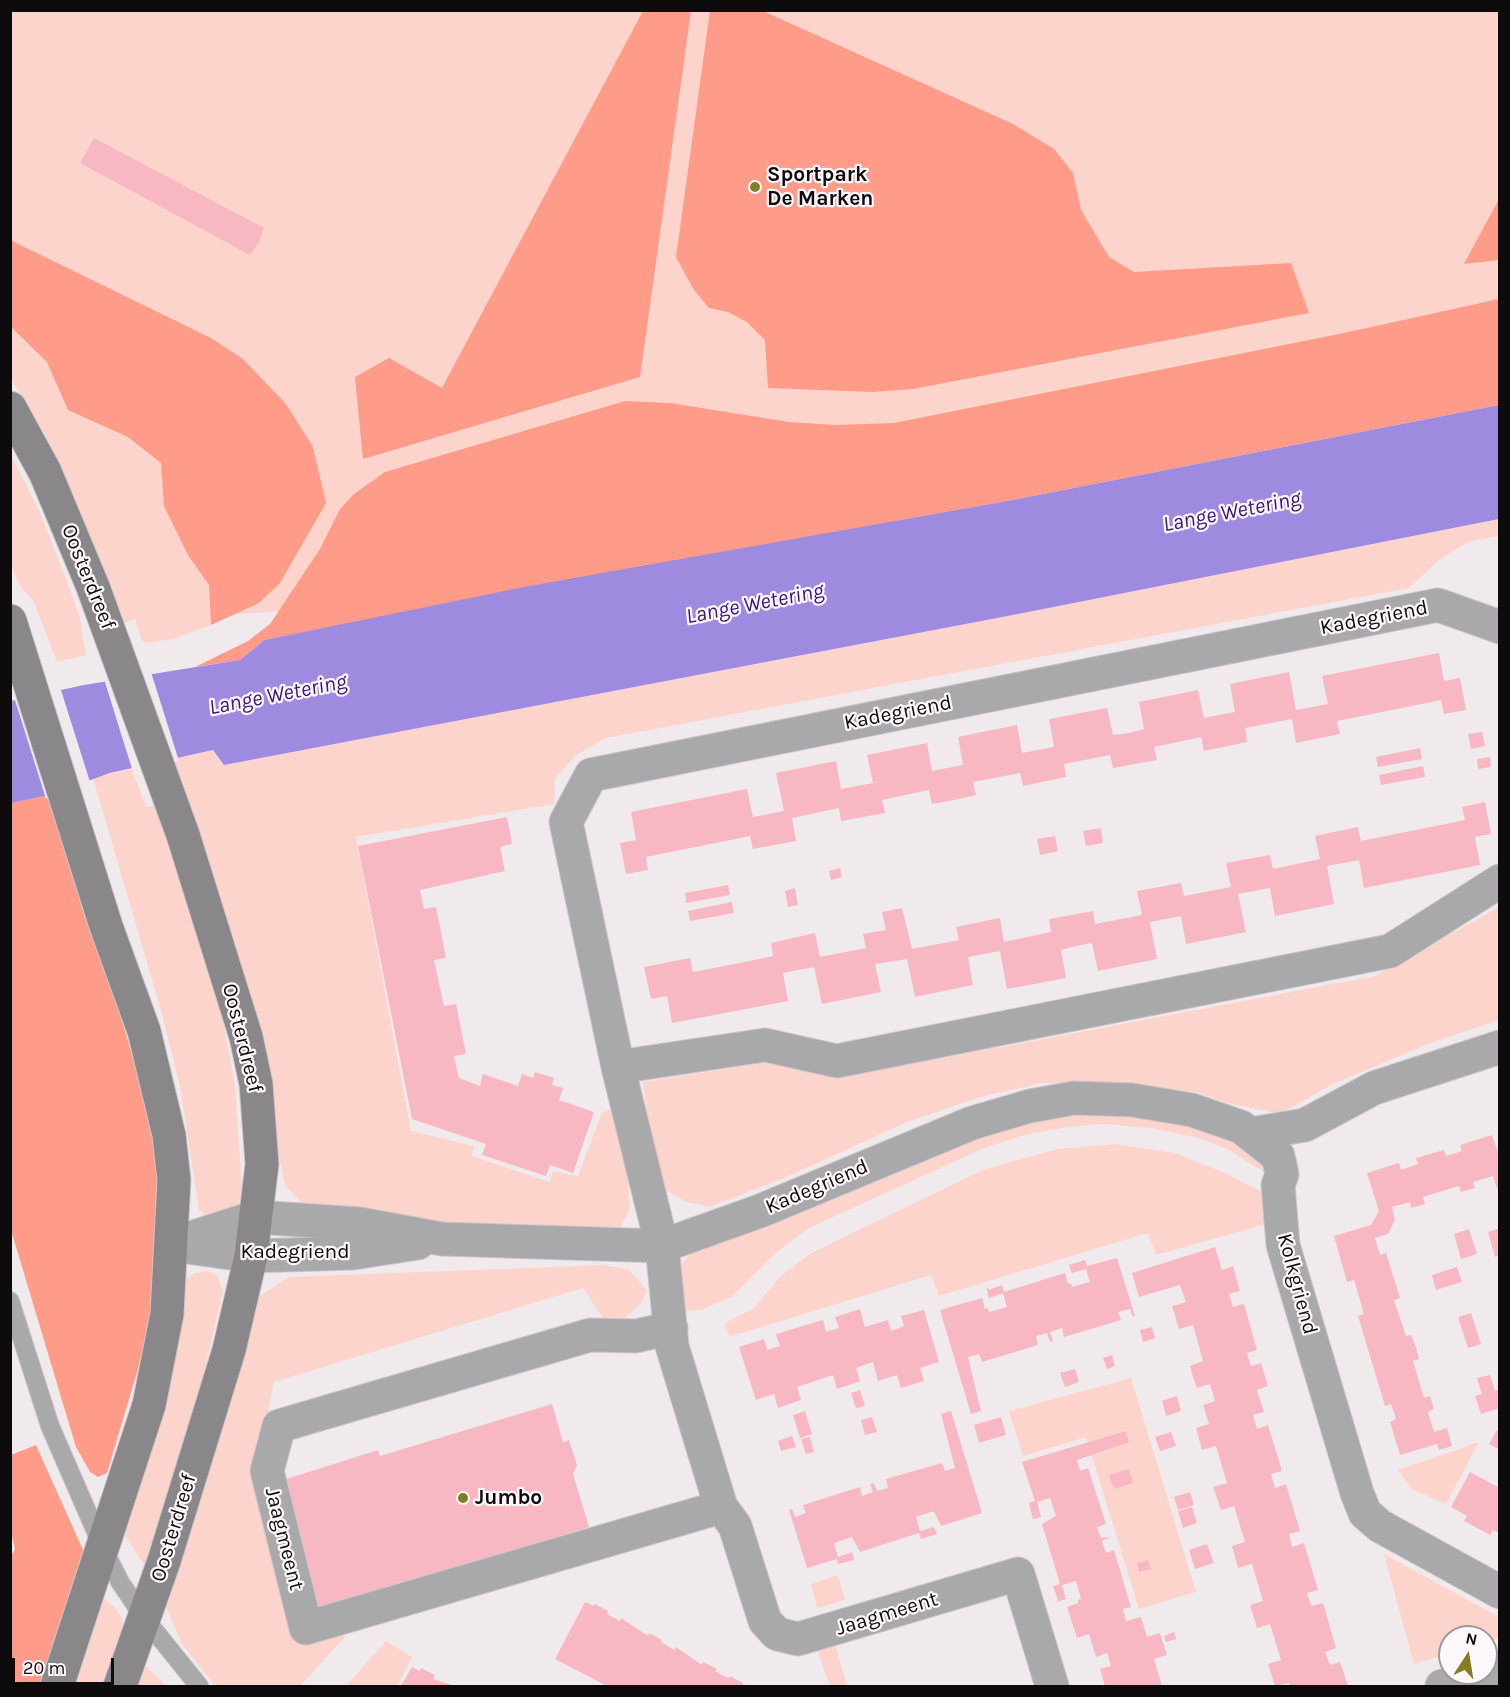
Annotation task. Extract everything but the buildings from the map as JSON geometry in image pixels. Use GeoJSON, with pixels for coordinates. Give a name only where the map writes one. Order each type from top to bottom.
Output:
{"type":"FeatureCollection","features":[{"type":"Feature","properties":{"kind":"main road","name":"Oosterdreef"},"geometry":{"type":"LineString","coordinates":[[10,408],[45,472],[93,587],[167,792],[243,1025],[254,1072],[262,1164],[251,1256],[229,1350],[145,1618],[120,1686]]}},
{"type":"Feature","properties":{"kind":"main road"},"geometry":{"type":"LineString","coordinates":[[10,621],[73,822],[144,1031],[166,1124],[174,1180],[172,1244],[166,1314],[149,1405],[57,1686]]}},
{"type":"Feature","properties":{"kind":"street","name":"Kadegriend"},"geometry":{"type":"LineString","coordinates":[[662,1246],[618,1067],[566,822],[591,775],[1438,605],[1500,627]]}},
{"type":"Feature","properties":{"kind":"street"},"geometry":{"type":"LineString","coordinates":[[618,1067],[765,1046],[837,1061],[1390,951],[1500,881]]}},
{"type":"Feature","properties":{"kind":"street"},"geometry":{"type":"LineString","coordinates":[[1251,1134],[1305,1125],[1374,1088],[1500,1047]]}},
{"type":"Feature","properties":{"kind":"street","name":"Kadegriend"},"geometry":{"type":"LineString","coordinates":[[172,1244],[256,1217],[360,1224],[442,1239],[662,1246],[760,1211],[972,1123],[1030,1106],[1074,1098],[1132,1100],[1192,1110],[1241,1127],[1251,1134]]}},
{"type":"Feature","properties":{"kind":"street","name":"Kolkgriend"},"geometry":{"type":"LineString","coordinates":[[1251,1134],[1278,1155],[1282,1174],[1278,1185],[1283,1245],[1365,1513],[1380,1526],[1500,1592]]}},
{"type":"Feature","properties":{"kind":"street","name":"Kadegriend"},"geometry":{"type":"LineString","coordinates":[[172,1244],[251,1256],[353,1253],[442,1239]]}},
{"type":"Feature","properties":{"kind":"street","name":"Jaagmeent"},"geometry":{"type":"LineString","coordinates":[[662,1246],[672,1346],[720,1508],[735,1526],[765,1621],[777,1634],[798,1639],[1018,1574],[1052,1686]]}},
{"type":"Feature","properties":{"kind":"street","name":"Jaagmeent"},"geometry":{"type":"LineString","coordinates":[[671,1328],[636,1336],[590,1335],[279,1426],[267,1471],[306,1628],[720,1508]]}},
{"type":"Feature","properties":{"kind":"street"},"geometry":{"type":"LineString","coordinates":[[1442,1686],[1500,1673]]}},
{"type":"Feature","properties":{"kind":"lane"},"geometry":{"type":"LineString","coordinates":[[10,1301],[50,1426],[103,1548],[120,1582],[145,1618],[199,1686]]}},
{"type":"Feature","properties":{"kind":"shaded area","name":"Sportpark De Marken"},"geometry":{"type":"Polygon","coordinates":[[[10,11],[1499,11],[1499,384],[360,606],[211,616],[211,625],[176,638],[150,643],[142,641],[135,619],[125,623],[79,509],[45,434],[11,379],[10,11]]]}},
{"type":"Feature","properties":{"kind":"shaded area"},"geometry":{"type":"Polygon","coordinates":[[[643,11],[691,11],[640,377],[363,459],[355,377],[389,358],[442,388],[643,11]]]}},
{"type":"Feature","properties":{"kind":"shaded area"},"geometry":{"type":"Polygon","coordinates":[[[710,11],[763,11],[1013,124],[1054,149],[1073,173],[1081,210],[1109,257],[1134,272],[1291,263],[1309,313],[913,389],[872,392],[768,388],[765,340],[747,322],[728,312],[709,308],[694,290],[676,257],[710,11]]]}},
{"type":"Feature","properties":{"kind":"shaded area"},"geometry":{"type":"Polygon","coordinates":[[[1499,199],[1499,260],[1464,264],[1499,199]]]}},
{"type":"Feature","properties":{"kind":"shaded area"},"geometry":{"type":"Polygon","coordinates":[[[10,240],[211,338],[243,359],[286,404],[313,447],[326,503],[280,583],[259,603],[211,625],[209,585],[188,555],[164,506],[161,463],[128,437],[68,410],[47,362],[11,327],[10,240]]]}},
{"type":"Feature","properties":{"kind":"shaded area"},"geometry":{"type":"Polygon","coordinates":[[[1499,299],[1499,405],[1007,501],[669,562],[264,640],[240,660],[195,667],[248,641],[270,624],[320,549],[340,509],[354,494],[385,472],[625,401],[670,403],[789,422],[835,425],[894,423],[1344,333],[1499,299]]]}},
{"type":"Feature","properties":{"kind":"shaded area"},"geometry":{"type":"Polygon","coordinates":[[[10,453],[38,508],[64,573],[80,618],[86,655],[57,662],[34,602],[20,586],[11,564],[10,453]]]}},
{"type":"Feature","properties":{"kind":"shaded area"},"geometry":{"type":"Polygon","coordinates":[[[1499,519],[1499,536],[1470,541],[1439,560],[1409,588],[606,738],[575,756],[555,779],[554,804],[356,837],[411,1131],[474,1146],[472,1156],[550,1182],[553,1171],[578,1176],[602,1113],[614,1108],[627,1175],[630,1208],[620,1228],[534,1231],[311,1214],[285,1185],[273,1128],[170,760],[213,750],[224,765],[1013,615],[1499,519]]]}},
{"type":"Feature","properties":{"kind":"shaded area"},"geometry":{"type":"Polygon","coordinates":[[[132,769],[146,807],[155,805],[218,995],[235,1085],[242,1188],[237,1211],[209,1217],[199,1210],[180,1086],[160,1007],[93,778],[132,769]]]}},
{"type":"Feature","properties":{"kind":"shaded area"},"geometry":{"type":"Polygon","coordinates":[[[49,795],[86,921],[113,990],[149,1113],[164,1213],[156,1298],[107,1473],[98,1477],[90,1472],[76,1447],[11,1230],[10,803],[49,795]]]}},
{"type":"Feature","properties":{"kind":"shaded area"},"geometry":{"type":"Polygon","coordinates":[[[1499,907],[1499,1020],[1428,1044],[1331,1085],[1280,1114],[1227,1103],[1195,1092],[1130,1085],[1042,1083],[977,1098],[905,1123],[791,1175],[710,1207],[686,1202],[666,1190],[654,1167],[643,1082],[763,1063],[859,1074],[1375,976],[1499,907]]]}},
{"type":"Feature","properties":{"kind":"shaded area"},"geometry":{"type":"Polygon","coordinates":[[[1097,1111],[1192,1126],[1222,1136],[1258,1159],[1270,1176],[1227,1149],[1198,1138],[1151,1128],[1103,1124],[1068,1127],[1024,1135],[982,1149],[807,1229],[777,1252],[732,1297],[701,1310],[685,1311],[678,1282],[681,1265],[691,1253],[811,1208],[990,1132],[1057,1116],[1097,1111]]]}},
{"type":"Feature","properties":{"kind":"shaded area"},"geometry":{"type":"Polygon","coordinates":[[[1115,1144],[1175,1153],[1225,1173],[1268,1195],[1270,1223],[1156,1255],[1148,1233],[939,1296],[931,1275],[729,1337],[725,1323],[754,1308],[781,1276],[811,1253],[985,1169],[1058,1149],[1115,1144]]]}},
{"type":"Feature","properties":{"kind":"shaded area"},"geometry":{"type":"Polygon","coordinates":[[[605,1265],[629,1270],[647,1290],[642,1302],[624,1319],[605,1321],[583,1288],[274,1382],[268,1412],[291,1445],[278,1460],[324,1620],[345,1637],[300,1686],[215,1686],[182,1644],[165,1605],[183,1559],[226,1416],[257,1298],[289,1277],[605,1265]]]}},
{"type":"Feature","properties":{"kind":"shaded area"},"geometry":{"type":"Polygon","coordinates":[[[208,1271],[218,1276],[223,1292],[183,1459],[150,1574],[124,1534],[149,1439],[182,1282],[196,1273],[208,1271]]]}},
{"type":"Feature","properties":{"kind":"shaded area"},"geometry":{"type":"Polygon","coordinates":[[[1131,1378],[1196,1592],[1139,1609],[1086,1437],[1023,1456],[1009,1411],[1131,1378]]]}},
{"type":"Feature","properties":{"kind":"shaded area"},"geometry":{"type":"Polygon","coordinates":[[[1479,1442],[1446,1504],[1412,1489],[1398,1470],[1479,1442]]]}},
{"type":"Feature","properties":{"kind":"shaded area"},"geometry":{"type":"Polygon","coordinates":[[[36,1445],[84,1552],[42,1686],[11,1686],[10,1558],[15,1549],[11,1532],[11,1455],[36,1445]]]}},
{"type":"Feature","properties":{"kind":"shaded area"},"geometry":{"type":"Polygon","coordinates":[[[1384,1554],[1499,1617],[1498,1638],[1498,1625],[1438,1625],[1438,1657],[1414,1664],[1384,1554]]]}},
{"type":"Feature","properties":{"kind":"shaded area"},"geometry":{"type":"Polygon","coordinates":[[[838,1575],[845,1600],[817,1608],[811,1584],[838,1575]]]}},
{"type":"Feature","properties":{"kind":"shaded area"},"geometry":{"type":"Polygon","coordinates":[[[104,1599],[115,1607],[123,1620],[120,1645],[103,1686],[73,1686],[104,1599]]]}},
{"type":"Feature","properties":{"kind":"shaded area"},"geometry":{"type":"Polygon","coordinates":[[[834,1640],[847,1686],[830,1686],[815,1645],[834,1640]]]}},
{"type":"Feature","properties":{"kind":"shaded area"},"geometry":{"type":"Polygon","coordinates":[[[386,1641],[412,1657],[397,1686],[346,1686],[386,1641]]]}},
{"type":"Feature","properties":{"kind":"shaded area"},"geometry":{"type":"Polygon","coordinates":[[[146,1666],[166,1686],[138,1686],[146,1666]]]}},
{"type":"Feature","properties":{"kind":"water","name":"Lange Wetering"},"geometry":{"type":"Polygon","coordinates":[[[1499,405],[1499,519],[1013,615],[224,765],[213,750],[110,773],[49,795],[11,803],[11,701],[84,685],[240,660],[264,640],[529,586],[1007,501],[1499,405]]]}},
{"type":"Feature","properties":{"kind":"pier"},"geometry":{"type":"Polygon","coordinates":[[[151,672],[179,761],[133,772],[104,679],[151,672]]]}},
{"type":"Feature","properties":{"kind":"pier"},"geometry":{"type":"Polygon","coordinates":[[[60,687],[90,782],[46,799],[14,697],[60,687]]]}},
{"type":"Feature","properties":{"kind":"place","name":"Sportpark De Marken"},"geometry":{"type":"Point","coordinates":[755,187]}},
{"type":"Feature","properties":{"kind":"place","name":"Jumbo"},"geometry":{"type":"Point","coordinates":[463,1498]}}]}
